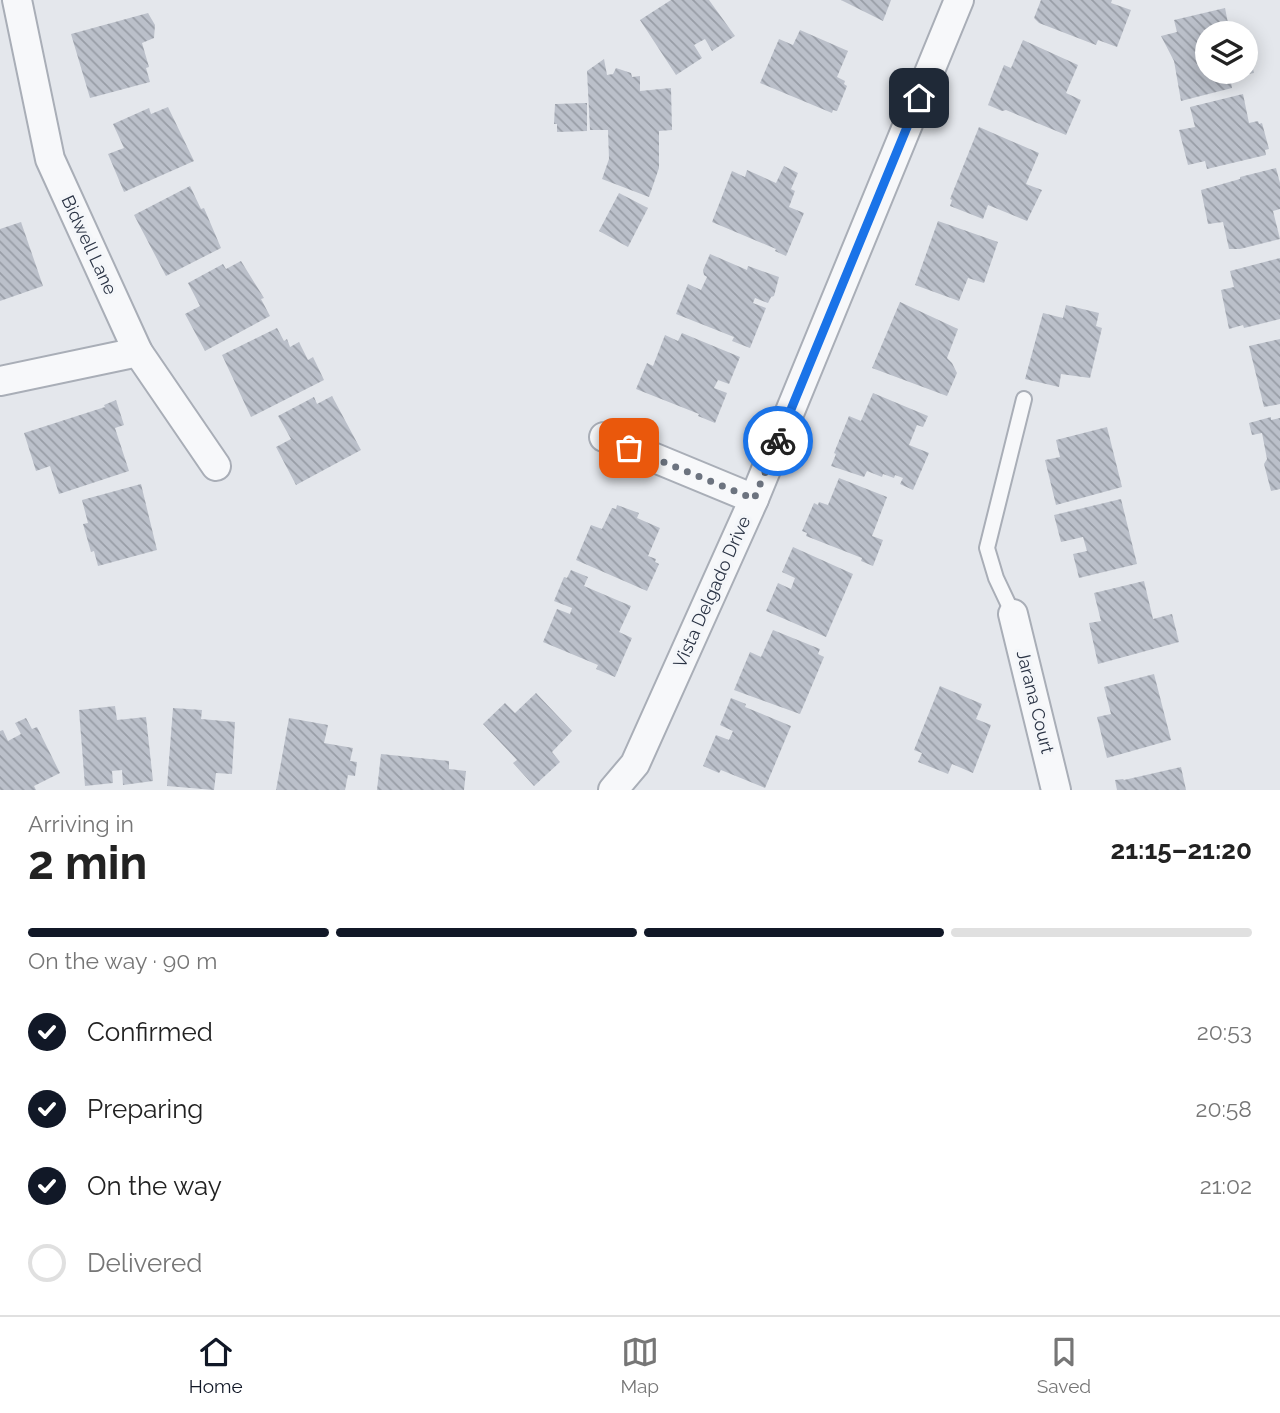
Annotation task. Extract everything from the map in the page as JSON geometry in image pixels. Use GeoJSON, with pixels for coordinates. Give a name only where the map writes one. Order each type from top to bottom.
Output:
{"type":"FeatureCollection","features":[{"type":"Feature","properties":{"kind":"street","name":"Bidwell Lane"},"geometry":{"type":"LineString","coordinates":[[17,0],[50,159],[138,352],[216,466]]}},
{"type":"Feature","properties":{"kind":"street","name":"Vista Delgado Drive"},"geometry":{"type":"LineString","coordinates":[[613,790],[635,764],[754,499],[959,0]]}},
{"type":"Feature","properties":{"kind":"street"},"geometry":{"type":"LineString","coordinates":[[0,382],[138,352]]}},
{"type":"Feature","properties":{"kind":"street"},"geometry":{"type":"LineString","coordinates":[[604,437],[754,499]]}},
{"type":"Feature","properties":{"kind":"street","name":"Jarana Court"},"geometry":{"type":"LineString","coordinates":[[1013,614],[1056,790]]}},
{"type":"Feature","properties":{"kind":"lane"},"geometry":{"type":"LineString","coordinates":[[1013,614],[996,578],[987,548],[1024,399]]}},
{"type":"Feature","properties":{"kind":"building"},"geometry":{"type":"Polygon","coordinates":[[[671,0],[709,0],[735,36],[712,51],[705,39],[694,45],[702,58],[676,75],[640,20],[671,0]]]}},
{"type":"Feature","properties":{"kind":"building"},"geometry":{"type":"Polygon","coordinates":[[[841,0],[891,0],[883,21],[841,0]]]}},
{"type":"Feature","properties":{"kind":"building"},"geometry":{"type":"Polygon","coordinates":[[[1041,0],[1112,0],[1111,3],[1131,10],[1117,47],[1098,40],[1096,45],[1039,23],[1034,18],[1041,0]]]}},
{"type":"Feature","properties":{"kind":"building"},"geometry":{"type":"Polygon","coordinates":[[[1225,8],[1228,21],[1195,21],[1195,84],[1231,84],[1232,88],[1181,101],[1174,61],[1161,36],[1177,32],[1174,20],[1225,8]]]}},
{"type":"Feature","properties":{"kind":"building"},"geometry":{"type":"Polygon","coordinates":[[[148,13],[155,25],[154,38],[142,43],[150,82],[90,98],[71,34],[148,13]]]}},
{"type":"Feature","properties":{"kind":"building"},"geometry":{"type":"Polygon","coordinates":[[[800,30],[848,51],[837,77],[845,81],[847,86],[837,111],[833,110],[832,113],[760,83],[779,39],[793,45],[800,30]]]}},
{"type":"Feature","properties":{"kind":"building"},"geometry":{"type":"Polygon","coordinates":[[[1023,40],[1078,65],[1066,93],[1081,100],[1066,135],[988,105],[1004,65],[1011,68],[1023,40]]]}},
{"type":"Feature","properties":{"kind":"building"},"geometry":{"type":"Polygon","coordinates":[[[604,59],[607,75],[613,74],[616,68],[631,73],[632,77],[640,76],[640,91],[671,88],[672,130],[659,131],[659,168],[649,197],[602,179],[609,159],[608,130],[590,130],[587,71],[604,59]]]}},
{"type":"Feature","properties":{"kind":"building"},"geometry":{"type":"Polygon","coordinates":[[[1243,94],[1249,123],[1262,123],[1269,149],[1265,150],[1266,155],[1207,169],[1205,161],[1188,165],[1179,130],[1195,127],[1190,107],[1243,94]]]}},
{"type":"Feature","properties":{"kind":"building"},"geometry":{"type":"Polygon","coordinates":[[[587,103],[587,131],[557,132],[557,124],[554,124],[555,104],[587,103]]]}},
{"type":"Feature","properties":{"kind":"building"},"geometry":{"type":"Polygon","coordinates":[[[168,107],[194,161],[124,192],[108,154],[124,148],[113,124],[149,108],[151,114],[168,107]]]}},
{"type":"Feature","properties":{"kind":"building"},"geometry":{"type":"Polygon","coordinates":[[[979,127],[1039,153],[1026,184],[1042,190],[1027,221],[988,205],[983,219],[950,206],[950,199],[979,127]]]}},
{"type":"Feature","properties":{"kind":"building"},"geometry":{"type":"Polygon","coordinates":[[[784,166],[798,173],[791,189],[795,191],[789,207],[804,213],[786,256],[775,251],[776,249],[712,222],[732,171],[745,177],[747,170],[776,183],[784,166]]]}},
{"type":"Feature","properties":{"kind":"building"},"geometry":{"type":"Polygon","coordinates":[[[1276,168],[1280,183],[1280,209],[1273,211],[1280,239],[1240,249],[1229,249],[1223,222],[1208,224],[1201,190],[1276,168]]]}},
{"type":"Feature","properties":{"kind":"building"},"geometry":{"type":"Polygon","coordinates":[[[190,186],[201,209],[204,208],[221,248],[166,276],[134,215],[190,186]]]}},
{"type":"Feature","properties":{"kind":"building"},"geometry":{"type":"Polygon","coordinates":[[[619,193],[648,208],[628,247],[599,231],[619,193]]]}},
{"type":"Feature","properties":{"kind":"building"},"geometry":{"type":"Polygon","coordinates":[[[938,221],[998,242],[984,283],[968,278],[959,301],[915,285],[938,221]]]}},
{"type":"Feature","properties":{"kind":"building"},"geometry":{"type":"Polygon","coordinates":[[[21,222],[43,286],[0,301],[0,229],[21,222]]]}},
{"type":"Feature","properties":{"kind":"building"},"geometry":{"type":"Polygon","coordinates":[[[710,254],[747,270],[748,266],[779,277],[774,296],[768,303],[755,298],[753,303],[766,308],[750,348],[732,341],[734,337],[676,314],[688,284],[701,290],[707,277],[703,270],[710,254]]]}},
{"type":"Feature","properties":{"kind":"building"},"geometry":{"type":"Polygon","coordinates":[[[1280,258],[1280,319],[1229,329],[1221,290],[1234,287],[1230,271],[1280,258]]]}},
{"type":"Feature","properties":{"kind":"building"},"geometry":{"type":"Polygon","coordinates":[[[241,261],[264,298],[261,299],[270,316],[205,351],[185,314],[200,306],[188,283],[223,264],[226,269],[241,261]]]}},
{"type":"Feature","properties":{"kind":"building"},"geometry":{"type":"Polygon","coordinates":[[[900,302],[958,329],[947,358],[957,373],[947,396],[872,368],[900,302]]]}},
{"type":"Feature","properties":{"kind":"building"},"geometry":{"type":"Polygon","coordinates":[[[1066,305],[1099,313],[1096,326],[1102,328],[1090,378],[1061,374],[1059,387],[1025,379],[1043,313],[1063,318],[1066,305]]]}},
{"type":"Feature","properties":{"kind":"building"},"geometry":{"type":"Polygon","coordinates":[[[277,328],[290,347],[299,342],[308,360],[313,357],[324,380],[251,417],[222,355],[277,328]]]}},
{"type":"Feature","properties":{"kind":"building"},"geometry":{"type":"Polygon","coordinates":[[[682,333],[740,357],[729,384],[718,380],[714,388],[727,393],[715,423],[636,389],[647,363],[653,366],[665,335],[678,341],[682,333]]]}},
{"type":"Feature","properties":{"kind":"building"},"geometry":{"type":"Polygon","coordinates":[[[1280,339],[1280,404],[1264,407],[1249,346],[1280,339]]]}},
{"type":"Feature","properties":{"kind":"building"},"geometry":{"type":"Polygon","coordinates":[[[873,393],[928,416],[923,427],[917,425],[909,445],[929,453],[913,490],[900,484],[903,478],[895,475],[894,478],[883,474],[882,477],[867,471],[864,477],[831,466],[849,416],[861,421],[873,393]]]}},
{"type":"Feature","properties":{"kind":"building"},"geometry":{"type":"Polygon","coordinates":[[[332,396],[361,450],[296,485],[276,447],[291,439],[278,416],[314,397],[317,404],[332,396]]]}},
{"type":"Feature","properties":{"kind":"building"},"geometry":{"type":"Polygon","coordinates":[[[116,400],[124,425],[115,428],[129,471],[59,494],[50,466],[36,471],[24,433],[105,407],[104,405],[116,400]]]}},
{"type":"Feature","properties":{"kind":"building"},"geometry":{"type":"Polygon","coordinates":[[[1271,417],[1271,420],[1280,418],[1280,489],[1271,491],[1264,464],[1267,459],[1262,433],[1252,435],[1249,423],[1271,417]]]}},
{"type":"Feature","properties":{"kind":"building"},"geometry":{"type":"Polygon","coordinates":[[[1107,427],[1122,487],[1056,505],[1045,460],[1060,457],[1056,440],[1107,427]]]}},
{"type":"Feature","properties":{"kind":"building"},"geometry":{"type":"Polygon","coordinates":[[[839,478],[887,497],[872,536],[883,540],[873,566],[861,561],[862,558],[806,536],[807,533],[802,531],[814,503],[828,505],[839,478]]]}},
{"type":"Feature","properties":{"kind":"building"},"geometry":{"type":"Polygon","coordinates":[[[141,484],[157,550],[98,566],[83,524],[88,523],[82,500],[141,484]]]}},
{"type":"Feature","properties":{"kind":"building"},"geometry":{"type":"Polygon","coordinates":[[[1121,499],[1137,564],[1079,578],[1073,554],[1087,551],[1083,537],[1061,542],[1054,515],[1121,499]]]}},
{"type":"Feature","properties":{"kind":"building"},"geometry":{"type":"Polygon","coordinates":[[[617,505],[639,513],[637,518],[660,528],[648,556],[656,559],[655,562],[659,564],[647,591],[576,560],[591,525],[602,529],[612,508],[616,509],[617,505]]]}},
{"type":"Feature","properties":{"kind":"building"},"geometry":{"type":"Polygon","coordinates":[[[793,547],[853,574],[826,637],[766,611],[778,583],[791,589],[795,578],[782,572],[793,547]]]}},
{"type":"Feature","properties":{"kind":"building"},"geometry":{"type":"Polygon","coordinates":[[[571,570],[588,577],[584,586],[631,606],[619,632],[632,638],[615,677],[596,669],[598,665],[543,642],[557,609],[570,614],[572,608],[554,601],[564,577],[567,578],[571,570]]]}},
{"type":"Feature","properties":{"kind":"building"},"geometry":{"type":"Polygon","coordinates":[[[1144,581],[1153,619],[1172,614],[1179,642],[1098,664],[1089,623],[1101,621],[1094,593],[1144,581]]]}},
{"type":"Feature","properties":{"kind":"building"},"geometry":{"type":"Polygon","coordinates":[[[773,630],[820,649],[818,654],[824,657],[800,714],[734,690],[750,652],[761,657],[773,630]]]}},
{"type":"Feature","properties":{"kind":"building"},"geometry":{"type":"Polygon","coordinates":[[[1154,674],[1171,740],[1107,758],[1097,717],[1111,714],[1104,687],[1154,674]]]}},
{"type":"Feature","properties":{"kind":"building"},"geometry":{"type":"Polygon","coordinates":[[[940,686],[982,704],[976,719],[991,725],[973,773],[952,764],[948,774],[918,762],[922,753],[914,750],[940,686]]]}},
{"type":"Feature","properties":{"kind":"building"},"geometry":{"type":"Polygon","coordinates":[[[536,693],[572,731],[552,752],[560,762],[534,786],[513,763],[517,760],[483,724],[505,703],[515,713],[536,693]]]}},
{"type":"Feature","properties":{"kind":"building"},"geometry":{"type":"Polygon","coordinates":[[[731,698],[746,704],[745,707],[791,726],[765,788],[721,770],[719,773],[703,766],[716,735],[729,740],[733,731],[720,725],[731,698]]]}},
{"type":"Feature","properties":{"kind":"building"},"geometry":{"type":"Polygon","coordinates":[[[115,706],[117,720],[146,717],[153,781],[123,785],[122,770],[112,771],[113,783],[85,786],[79,710],[115,706]]]}},
{"type":"Feature","properties":{"kind":"building"},"geometry":{"type":"Polygon","coordinates":[[[173,708],[202,710],[201,719],[235,722],[232,774],[216,773],[214,790],[167,786],[173,708]]]}},
{"type":"Feature","properties":{"kind":"building"},"geometry":{"type":"Polygon","coordinates":[[[26,718],[32,729],[37,727],[60,773],[34,786],[36,790],[0,790],[0,731],[3,730],[8,741],[21,734],[15,723],[26,718]]]}},
{"type":"Feature","properties":{"kind":"building"},"geometry":{"type":"Polygon","coordinates":[[[289,718],[328,725],[324,743],[353,748],[350,761],[357,762],[355,776],[348,775],[345,790],[276,790],[289,718]]]}},
{"type":"Feature","properties":{"kind":"building"},"geometry":{"type":"Polygon","coordinates":[[[381,754],[449,761],[449,769],[466,771],[464,790],[377,790],[381,754]]]}},
{"type":"Feature","properties":{"kind":"building"},"geometry":{"type":"Polygon","coordinates":[[[1181,767],[1186,790],[1117,790],[1115,780],[1181,767]]]}},
{"type":"Feature","properties":{"kind":"way so far"},"geometry":{"type":"LineString","coordinates":[[629,448],[754,499],[778,441]]}},
{"type":"Feature","properties":{"kind":"route"},"geometry":{"type":"LineString","coordinates":[[778,441],[919,98]]}}]}
